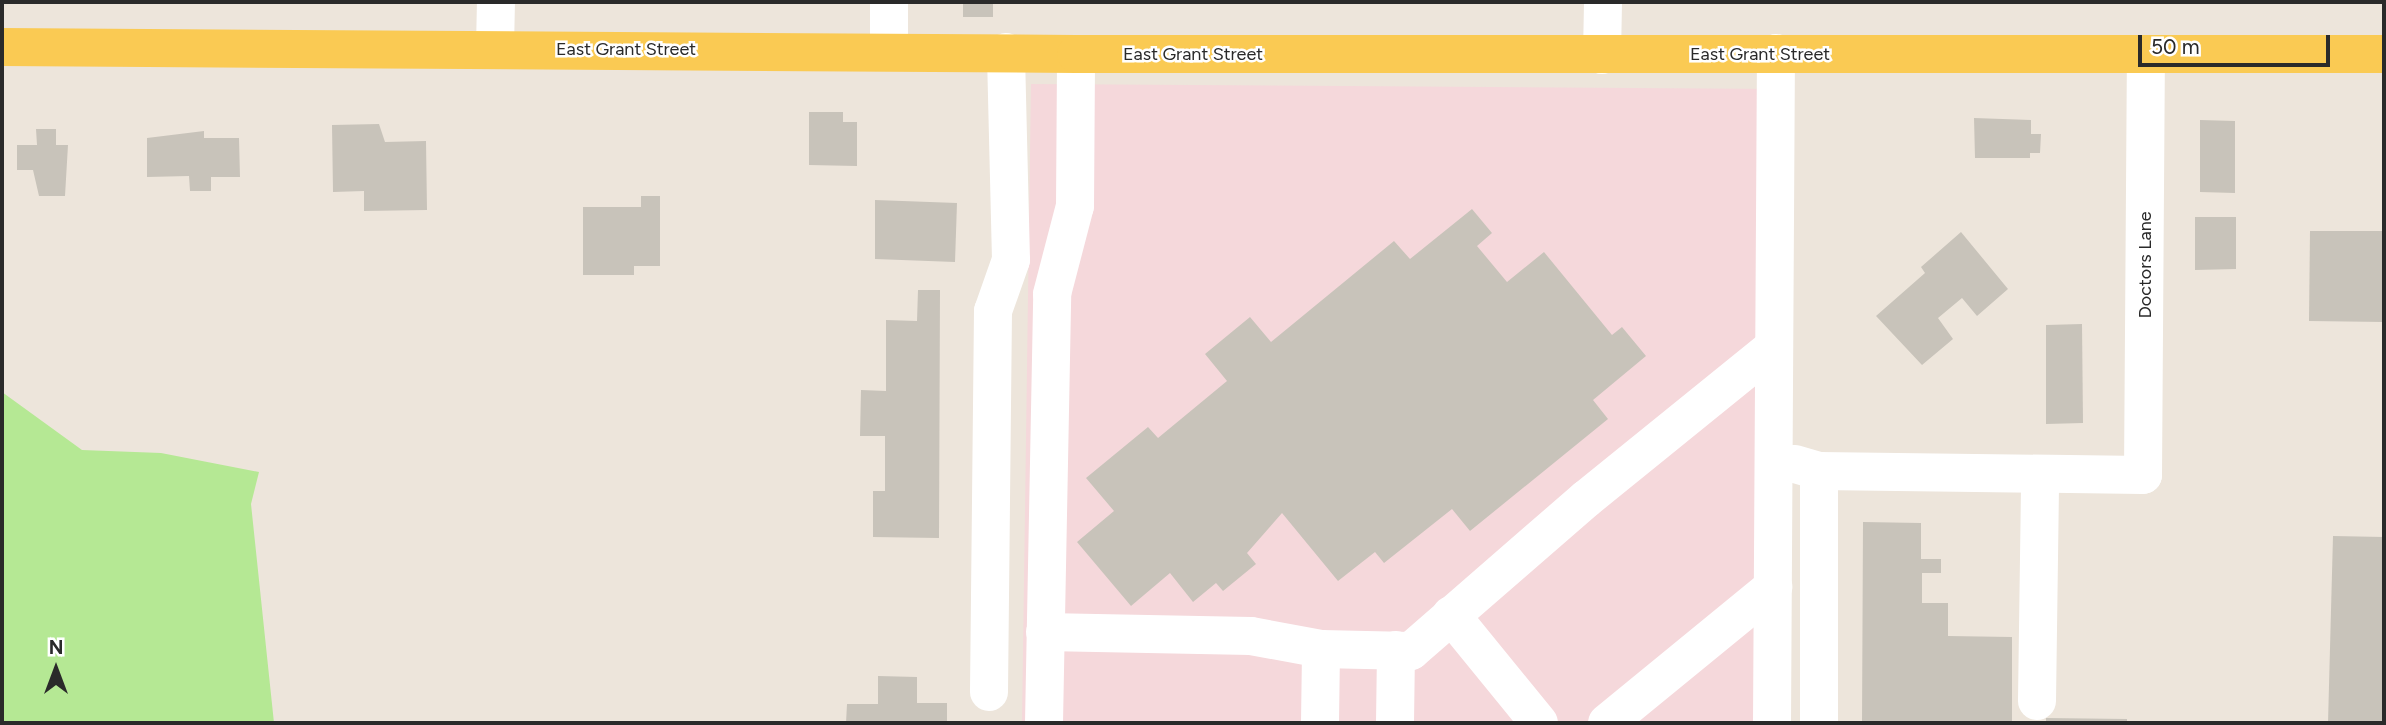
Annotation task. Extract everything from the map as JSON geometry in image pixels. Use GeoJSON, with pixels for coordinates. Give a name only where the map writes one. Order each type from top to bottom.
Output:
{"type":"FeatureCollection","features":[{"type":"Feature","properties":{"kind":"main road","name":"East Grant Street"},"geometry":{"type":"LineString","coordinates":[[2,47],[889,50],[1076,54],[2384,54]]}},
{"type":"Feature","properties":{"kind":"street"},"geometry":{"type":"LineString","coordinates":[[495,48],[496,2]]}},
{"type":"Feature","properties":{"kind":"street"},"geometry":{"type":"LineString","coordinates":[[889,2],[889,50]]}},
{"type":"Feature","properties":{"kind":"street"},"geometry":{"type":"LineString","coordinates":[[1602,55],[1603,2]]}},
{"type":"Feature","properties":{"kind":"street"},"geometry":{"type":"LineString","coordinates":[[989,692],[993,311],[1011,260],[1006,52]]}},
{"type":"Feature","properties":{"kind":"street"},"geometry":{"type":"LineString","coordinates":[[1772,723],[1776,53]]}},
{"type":"Feature","properties":{"kind":"street"},"geometry":{"type":"LineString","coordinates":[[1044,723],[1052,294],[1075,206],[1076,54]]}},
{"type":"Feature","properties":{"kind":"street","name":"Doctors Lane"},"geometry":{"type":"LineString","coordinates":[[2040,474],[2143,475],[2146,55]]}},
{"type":"Feature","properties":{"kind":"street"},"geometry":{"type":"LineString","coordinates":[[1045,632],[1154,637],[1251,636],[1321,649],[1410,650],[1774,347]]}},
{"type":"Feature","properties":{"kind":"street"},"geometry":{"type":"LineString","coordinates":[[1773,459],[1819,471],[2040,474],[2037,701]]}},
{"type":"Feature","properties":{"kind":"street"},"geometry":{"type":"LineString","coordinates":[[1819,471],[1819,723]]}},
{"type":"Feature","properties":{"kind":"street"},"geometry":{"type":"LineString","coordinates":[[1607,723],[1773,587]]}},
{"type":"Feature","properties":{"kind":"street"},"geometry":{"type":"LineString","coordinates":[[1451,615],[1539,723]]}},
{"type":"Feature","properties":{"kind":"street"},"geometry":{"type":"LineString","coordinates":[[1320,723],[1321,649]]}},
{"type":"Feature","properties":{"kind":"street"},"geometry":{"type":"LineString","coordinates":[[1395,723],[1396,650]]}},
{"type":"Feature","properties":{"kind":"shaded area"},"geometry":{"type":"Polygon","coordinates":[[[1031,84],[1794,89],[1784,723],[1022,723],[1031,84]]]}},
{"type":"Feature","properties":{"kind":"green space"},"geometry":{"type":"Polygon","coordinates":[[[2,392],[82,450],[161,453],[259,472],[251,504],[274,723],[2,723],[2,392]]]}},
{"type":"Feature","properties":{"kind":"building"},"geometry":{"type":"Polygon","coordinates":[[[963,2],[993,2],[993,17],[963,17],[963,2]]]}},
{"type":"Feature","properties":{"kind":"building"},"geometry":{"type":"Polygon","coordinates":[[[809,112],[843,112],[843,122],[857,122],[857,166],[809,165],[809,112]]]}},
{"type":"Feature","properties":{"kind":"building"},"geometry":{"type":"Polygon","coordinates":[[[1974,118],[2031,120],[2031,134],[2041,134],[2040,153],[2030,153],[2030,158],[1975,158],[1974,118]]]}},
{"type":"Feature","properties":{"kind":"building"},"geometry":{"type":"Polygon","coordinates":[[[2200,120],[2235,121],[2235,193],[2200,192],[2200,120]]]}},
{"type":"Feature","properties":{"kind":"building"},"geometry":{"type":"Polygon","coordinates":[[[379,124],[385,142],[426,141],[427,210],[364,211],[364,191],[333,192],[332,125],[379,124]]]}},
{"type":"Feature","properties":{"kind":"building"},"geometry":{"type":"Polygon","coordinates":[[[36,129],[56,129],[56,145],[68,145],[65,196],[39,196],[33,170],[17,170],[17,145],[37,145],[36,129]]]}},
{"type":"Feature","properties":{"kind":"building"},"geometry":{"type":"Polygon","coordinates":[[[204,131],[204,138],[239,138],[240,177],[211,177],[211,191],[190,191],[189,176],[147,177],[147,138],[204,131]]]}},
{"type":"Feature","properties":{"kind":"building"},"geometry":{"type":"Polygon","coordinates":[[[641,196],[660,196],[660,266],[634,266],[634,275],[583,275],[583,207],[641,207],[641,196]]]}},
{"type":"Feature","properties":{"kind":"building"},"geometry":{"type":"Polygon","coordinates":[[[875,200],[957,203],[955,262],[875,259],[875,200]]]}},
{"type":"Feature","properties":{"kind":"building"},"geometry":{"type":"Polygon","coordinates":[[[1472,209],[1492,233],[1477,246],[1507,282],[1544,252],[1612,335],[1622,327],[1646,356],[1593,400],[1608,419],[1470,531],[1452,509],[1384,563],[1375,552],[1338,581],[1282,513],[1247,553],[1256,564],[1223,591],[1216,583],[1193,602],[1170,573],[1131,606],[1077,542],[1114,511],[1086,478],[1148,427],[1158,438],[1227,381],[1205,354],[1250,317],[1271,342],[1394,241],[1410,259],[1472,209]]]}},
{"type":"Feature","properties":{"kind":"building"},"geometry":{"type":"Polygon","coordinates":[[[2195,217],[2236,217],[2236,269],[2195,270],[2195,217]]]}},
{"type":"Feature","properties":{"kind":"building"},"geometry":{"type":"Polygon","coordinates":[[[2310,231],[2384,231],[2384,322],[2309,321],[2310,231]]]}},
{"type":"Feature","properties":{"kind":"building"},"geometry":{"type":"Polygon","coordinates":[[[1961,232],[2008,289],[1977,316],[1962,298],[1938,318],[1953,339],[1922,365],[1876,316],[1925,273],[1921,267],[1961,232]]]}},
{"type":"Feature","properties":{"kind":"building"},"geometry":{"type":"Polygon","coordinates":[[[918,290],[940,290],[939,538],[873,537],[873,491],[885,491],[885,436],[860,436],[861,390],[886,391],[886,320],[917,321],[918,290]]]}},
{"type":"Feature","properties":{"kind":"building"},"geometry":{"type":"Polygon","coordinates":[[[2082,324],[2083,423],[2046,424],[2046,325],[2082,324]]]}},
{"type":"Feature","properties":{"kind":"building"},"geometry":{"type":"Polygon","coordinates":[[[1863,522],[1921,523],[1921,559],[1941,559],[1941,573],[1922,573],[1922,603],[1948,603],[1948,636],[2012,637],[2012,723],[1862,723],[1863,522]]]}},
{"type":"Feature","properties":{"kind":"building"},"geometry":{"type":"Polygon","coordinates":[[[2333,536],[2384,537],[2384,723],[2328,723],[2333,536]]]}},
{"type":"Feature","properties":{"kind":"building"},"geometry":{"type":"Polygon","coordinates":[[[878,676],[917,677],[917,703],[947,703],[947,723],[846,723],[847,704],[878,704],[878,676]]]}},
{"type":"Feature","properties":{"kind":"building"},"geometry":{"type":"Polygon","coordinates":[[[2046,718],[2127,719],[2127,723],[2046,723],[2046,718]]]}}]}
